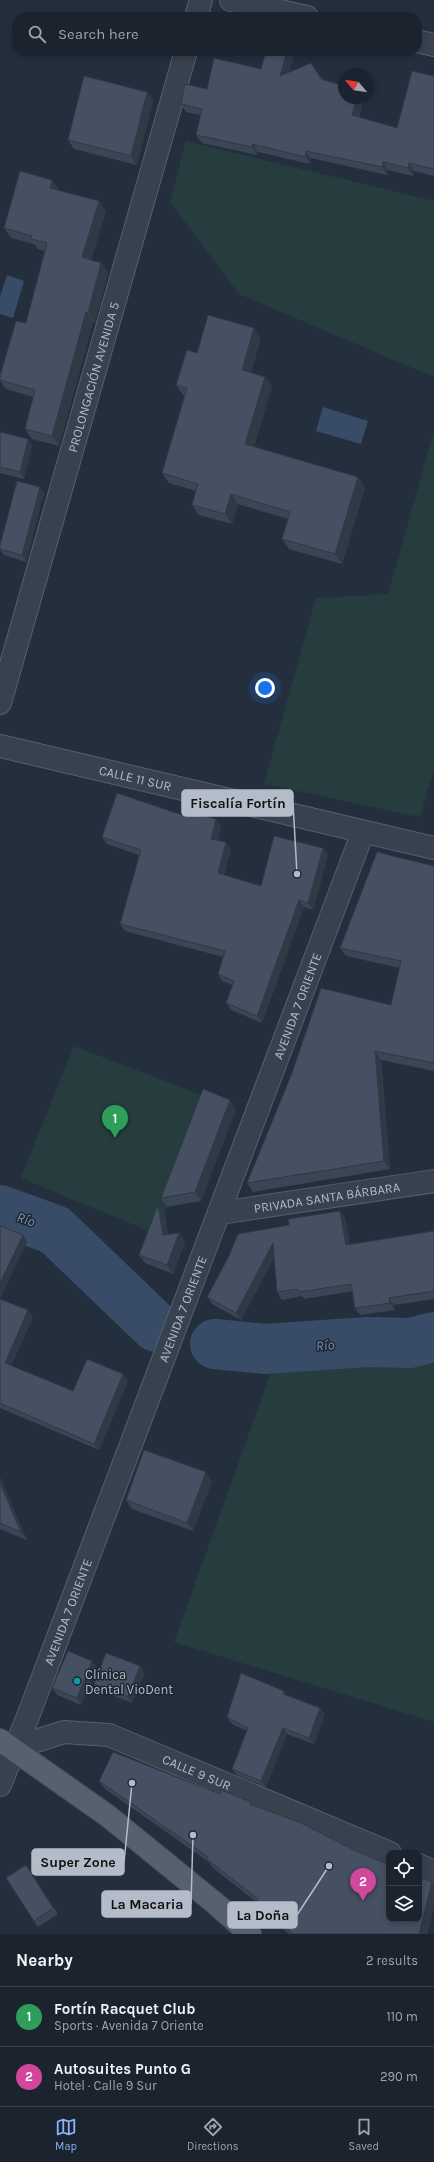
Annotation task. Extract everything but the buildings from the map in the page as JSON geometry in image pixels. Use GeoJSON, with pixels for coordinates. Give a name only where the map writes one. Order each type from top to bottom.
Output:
{"type":"FeatureCollection","features":[{"type":"Feature","properties":{"kind":"main road"},"geometry":{"type":"LineString","coordinates":[[7,1744],[108,1816],[216,1904],[250,1934]]}},
{"type":"Feature","properties":{"kind":"street"},"geometry":{"type":"LineString","coordinates":[[197,12],[201,0]]}},
{"type":"Feature","properties":{"kind":"street"},"geometry":{"type":"LineString","coordinates":[[231,0],[285,12]]}},
{"type":"Feature","properties":{"kind":"street"},"geometry":{"type":"LineString","coordinates":[[422,43],[434,45]]}},
{"type":"Feature","properties":{"kind":"street","name":"PROLONGACIÓN AVENIDA 5"},"geometry":{"type":"LineString","coordinates":[[0,703],[185,56]]}},
{"type":"Feature","properties":{"kind":"street","name":"CALLE 11 SUR"},"geometry":{"type":"LineString","coordinates":[[0,746],[434,848]]}},
{"type":"Feature","properties":{"kind":"street","name":"AVENIDA 7 ORIENTE"},"geometry":{"type":"LineString","coordinates":[[0,1785],[7,1744],[28,1719],[220,1213],[362,832]]}},
{"type":"Feature","properties":{"kind":"street","name":"PRIVADA SANTA BÁRBARA"},"geometry":{"type":"LineString","coordinates":[[220,1213],[434,1181]]}},
{"type":"Feature","properties":{"kind":"street","name":"CALLE 9 SUR"},"geometry":{"type":"LineString","coordinates":[[7,1744],[64,1732],[109,1735],[386,1851]]}},
{"type":"Feature","properties":{"kind":"street"},"geometry":{"type":"LineString","coordinates":[[422,1866],[434,1872]]}},
{"type":"Feature","properties":{"kind":"green space"},"geometry":{"type":"Polygon","coordinates":[[[186,141],[434,201],[434,377],[239,294],[170,202],[186,141]]]}},
{"type":"Feature","properties":{"kind":"green space"},"geometry":{"type":"Polygon","coordinates":[[[434,431],[434,769],[420,817],[264,784],[316,598],[388,594],[434,431]]]}},
{"type":"Feature","properties":{"kind":"green space"},"geometry":{"type":"Polygon","coordinates":[[[74,1046],[209,1098],[156,1234],[21,1178],[74,1046]]]}},
{"type":"Feature","properties":{"kind":"green space"},"geometry":{"type":"Polygon","coordinates":[[[434,1364],[434,1722],[174,1642],[271,1372],[434,1364]]]}},
{"type":"Feature","properties":{"kind":"water"},"geometry":{"type":"Polygon","coordinates":[[[7,275],[24,281],[13,318],[0,314],[0,297],[7,275]]]}},
{"type":"Feature","properties":{"kind":"water"},"geometry":{"type":"Polygon","coordinates":[[[323,407],[368,421],[361,444],[316,431],[323,407]]]}},
{"type":"Feature","properties":{"kind":"waterway","name":"Río"},"geometry":{"type":"LineString","coordinates":[[0,1210],[55,1230],[156,1327]]}},
{"type":"Feature","properties":{"kind":"waterway","name":"Río"},"geometry":{"type":"LineString","coordinates":[[215,1344],[265,1349],[367,1342],[410,1343],[434,1337]]}},
{"type":"Feature","properties":{"kind":"place","name":"Fiscalía Fortín"},"geometry":{"type":"Point","coordinates":[297,874]}},
{"type":"Feature","properties":{"kind":"place","name":"Fortín Racquet Club"},"geometry":{"type":"Point","coordinates":[115,1138]}},
{"type":"Feature","properties":{"kind":"place","name":"Clínica Dental VioDent"},"geometry":{"type":"Point","coordinates":[77,1681]}},
{"type":"Feature","properties":{"kind":"place","name":"Super Zone"},"geometry":{"type":"Point","coordinates":[132,1783]}},
{"type":"Feature","properties":{"kind":"place","name":"La Macaria"},"geometry":{"type":"Point","coordinates":[193,1835]}},
{"type":"Feature","properties":{"kind":"place","name":"La Doña"},"geometry":{"type":"Point","coordinates":[329,1866]}},
{"type":"Feature","properties":{"kind":"place","name":"Autosuites Punto G"},"geometry":{"type":"Point","coordinates":[363,1901]}}]}
